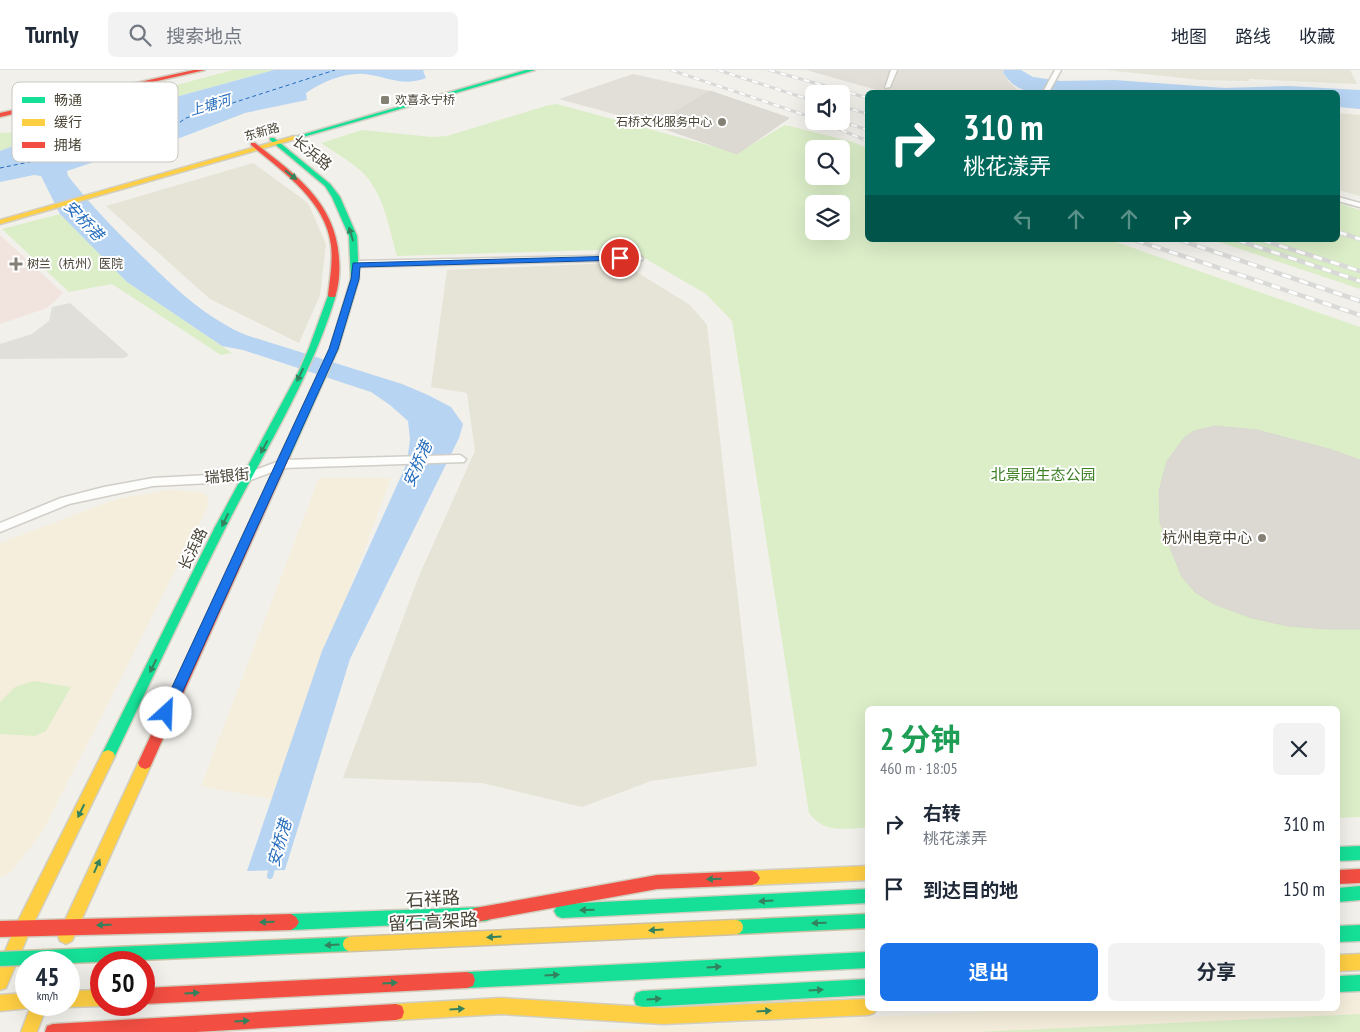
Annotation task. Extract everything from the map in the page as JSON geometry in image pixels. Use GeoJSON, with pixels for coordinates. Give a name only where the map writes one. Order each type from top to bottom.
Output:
{"type":"FeatureCollection","features":[{"type":"Feature","properties":{"kind":"main road"},"geometry":{"type":"LineString","coordinates":[[116,82],[172,70]]}},
{"type":"Feature","properties":{"kind":"main road"},"geometry":{"type":"LineString","coordinates":[[148,82],[202,70]]}},
{"type":"Feature","properties":{"kind":"main road","name":"东新路"},"geometry":{"type":"LineString","coordinates":[[274,141],[516,70]]}},
{"type":"Feature","properties":{"kind":"main road","name":"东新路"},"geometry":{"type":"LineString","coordinates":[[0,216],[91,194],[256,146],[532,70]]}},
{"type":"Feature","properties":{"kind":"main road","name":"长浜路"},"geometry":{"type":"LineString","coordinates":[[60,951],[303,417],[340,332],[355,279],[356,264],[353,236],[336,197],[320,177],[274,141]]}},
{"type":"Feature","properties":{"kind":"main road","name":"长浜路"},"geometry":{"type":"LineString","coordinates":[[0,982],[23,928],[248,477],[280,417],[319,334],[335,284],[336,254],[333,231],[320,206],[302,184],[256,146]]}},
{"type":"Feature","properties":{"kind":"main road","name":"东新路"},"geometry":{"type":"LineString","coordinates":[[0,222],[51,204]]}},
{"type":"Feature","properties":{"kind":"main road"},"geometry":{"type":"LineString","coordinates":[[1340,854],[1360,853]]}},
{"type":"Feature","properties":{"kind":"main road"},"geometry":{"type":"LineString","coordinates":[[475,915],[657,882],[865,873]]}},
{"type":"Feature","properties":{"kind":"main road"},"geometry":{"type":"LineString","coordinates":[[1340,877],[1360,876]]}},
{"type":"Feature","properties":{"kind":"main road"},"geometry":{"type":"LineString","coordinates":[[1340,895],[1360,893]]}},
{"type":"Feature","properties":{"kind":"main road","name":"石祥路"},"geometry":{"type":"LineString","coordinates":[[0,929],[344,920],[865,896]]}},
{"type":"Feature","properties":{"kind":"main road","name":"留石高架路"},"geometry":{"type":"LineString","coordinates":[[0,959],[865,921]]}},
{"type":"Feature","properties":{"kind":"main road"},"geometry":{"type":"LineString","coordinates":[[1340,934],[1360,933]]}},
{"type":"Feature","properties":{"kind":"main road"},"geometry":{"type":"LineString","coordinates":[[155,995],[865,960]]}},
{"type":"Feature","properties":{"kind":"main road"},"geometry":{"type":"LineString","coordinates":[[1340,963],[1360,962]]}},
{"type":"Feature","properties":{"kind":"main road"},"geometry":{"type":"LineString","coordinates":[[1340,984],[1360,983]]}},
{"type":"Feature","properties":{"kind":"main road"},"geometry":{"type":"LineString","coordinates":[[627,1000],[865,988]]}},
{"type":"Feature","properties":{"kind":"main road"},"geometry":{"type":"LineString","coordinates":[[54,1032],[608,1001]]}},
{"type":"Feature","properties":{"kind":"main road"},"geometry":{"type":"LineString","coordinates":[[0,1003],[15,1002]]}},
{"type":"Feature","properties":{"kind":"main road"},"geometry":{"type":"LineString","coordinates":[[501,1006],[663,1016],[865,1006]]}},
{"type":"Feature","properties":{"kind":"main road"},"geometry":{"type":"LineString","coordinates":[[28,1032],[35,1016]]}},
{"type":"Feature","properties":{"kind":"street"},"geometry":{"type":"LineString","coordinates":[[887,87],[894,70]]}},
{"type":"Feature","properties":{"kind":"street"},"geometry":{"type":"LineString","coordinates":[[1047,90],[1058,70]]}},
{"type":"Feature","properties":{"kind":"street"},"geometry":{"type":"LineString","coordinates":[[1340,200],[1360,205]]}},
{"type":"Feature","properties":{"kind":"street"},"geometry":{"type":"LineString","coordinates":[[356,264],[639,258]]}},
{"type":"Feature","properties":{"kind":"street","name":"瑞银街"},"geometry":{"type":"LineString","coordinates":[[0,528],[65,501],[104,491],[153,482],[248,477],[282,464],[460,459]]}},
{"type":"Feature","properties":{"kind":"shaded area"},"geometry":{"type":"Polygon","coordinates":[[[806,70],[1004,70],[1003,72],[1009,82],[1018,90],[877,90],[806,70]]]}},
{"type":"Feature","properties":{"kind":"shaded area"},"geometry":{"type":"Polygon","coordinates":[[[1106,70],[1350,70],[1357,84],[1250,79],[1248,81],[1201,80],[1106,70]]]}},
{"type":"Feature","properties":{"kind":"shaded area"},"geometry":{"type":"Polygon","coordinates":[[[633,74],[710,91],[654,125],[559,99],[633,74]]]}},
{"type":"Feature","properties":{"kind":"shaded area"},"geometry":{"type":"Polygon","coordinates":[[[1340,113],[1360,115],[1360,196],[1340,191],[1340,113]]]}},
{"type":"Feature","properties":{"kind":"shaded area"},"geometry":{"type":"Polygon","coordinates":[[[253,163],[308,203],[326,244],[320,295],[299,343],[210,299],[106,206],[253,163]]]}},
{"type":"Feature","properties":{"kind":"shaded area","name":"树兰（杭州）医院"},"geometry":{"type":"Polygon","coordinates":[[[0,235],[63,293],[47,308],[0,324],[0,235]]]}},
{"type":"Feature","properties":{"kind":"shaded area"},"geometry":{"type":"Polygon","coordinates":[[[611,263],[627,266],[690,305],[707,325],[757,766],[651,781],[582,807],[482,783],[343,778],[419,576],[475,451],[467,393],[431,387],[447,270],[611,263]]]}},
{"type":"Feature","properties":{"kind":"shaded area"},"geometry":{"type":"Polygon","coordinates":[[[70,303],[129,355],[124,358],[0,359],[0,344],[32,334],[49,321],[52,307],[70,303]]]}},
{"type":"Feature","properties":{"kind":"shaded area"},"geometry":{"type":"Polygon","coordinates":[[[319,478],[391,478],[271,799],[201,786],[319,478]]]}},
{"type":"Feature","properties":{"kind":"shaded area"},"geometry":{"type":"Polygon","coordinates":[[[168,490],[200,492],[207,496],[208,506],[43,831],[10,873],[0,877],[0,543],[117,499],[168,490]]]}},
{"type":"Feature","properties":{"kind":"shaded area"},"geometry":{"type":"Polygon","coordinates":[[[1360,993],[1360,1032],[561,1032],[991,1011],[1340,1011],[1340,994],[1360,993]]]}},
{"type":"Feature","properties":{"kind":"green space"},"geometry":{"type":"Polygon","coordinates":[[[233,70],[274,70],[178,96],[178,85],[233,70]]]}},
{"type":"Feature","properties":{"kind":"green space","name":"北景园生态公园"},"geometry":{"type":"Polygon","coordinates":[[[557,104],[737,153],[785,125],[845,140],[805,140],[805,185],[850,185],[850,141],[865,147],[865,242],[1116,242],[1360,327],[1360,817],[1340,818],[1340,706],[865,706],[865,828],[842,829],[828,827],[815,820],[809,813],[732,321],[706,294],[629,249],[397,256],[385,211],[376,190],[362,172],[321,143],[362,130],[432,137],[447,136],[557,104]]]}},
{"type":"Feature","properties":{"kind":"green space"},"geometry":{"type":"Polygon","coordinates":[[[12,132],[12,146],[0,151],[0,133],[12,132]]]}},
{"type":"Feature","properties":{"kind":"green space"},"geometry":{"type":"Polygon","coordinates":[[[1340,204],[1360,210],[1360,289],[1219,242],[1340,242],[1340,204]]]}},
{"type":"Feature","properties":{"kind":"green space"},"geometry":{"type":"Polygon","coordinates":[[[60,214],[127,282],[232,353],[221,355],[112,284],[69,292],[2,229],[60,214]]]}},
{"type":"Feature","properties":{"kind":"green space"},"geometry":{"type":"Polygon","coordinates":[[[34,681],[71,687],[46,731],[35,736],[0,734],[0,702],[15,687],[34,681]]]}},
{"type":"Feature","properties":{"kind":"green space"},"geometry":{"type":"Polygon","coordinates":[[[1360,1014],[1360,1032],[977,1032],[1360,1014]]]}},
{"type":"Feature","properties":{"kind":"water","name":"上塘河"},"geometry":{"type":"Polygon","coordinates":[[[274,70],[425,70],[423,71],[426,78],[410,82],[365,74],[342,76],[319,85],[306,93],[307,100],[245,113],[178,139],[178,96],[274,70]]]}},
{"type":"Feature","properties":{"kind":"water"},"geometry":{"type":"Polygon","coordinates":[[[1004,70],[1021,70],[1033,77],[1061,81],[1114,80],[1225,88],[1288,86],[1360,90],[1360,109],[1340,107],[1340,90],[1026,90],[1012,83],[1003,72],[1004,70]]]}},
{"type":"Feature","properties":{"kind":"water"},"geometry":{"type":"Polygon","coordinates":[[[12,146],[12,162],[94,162],[67,171],[68,176],[105,220],[125,240],[205,312],[246,335],[402,384],[428,395],[451,407],[463,424],[459,438],[350,659],[285,870],[247,871],[322,651],[407,463],[410,439],[408,421],[371,392],[243,350],[222,346],[127,282],[60,214],[41,176],[34,175],[0,182],[0,151],[12,146]]]}},
{"type":"Feature","properties":{"kind":"building","name":"石桥文化服务中心"},"geometry":{"type":"Polygon","coordinates":[[[710,91],[789,118],[737,154],[654,125],[710,91]]]}},
{"type":"Feature","properties":{"kind":"building","name":"杭州电竞中心"},"geometry":{"type":"Polygon","coordinates":[[[1215,426],[1257,430],[1329,449],[1360,460],[1360,629],[1288,626],[1252,618],[1214,604],[1195,592],[1182,577],[1160,523],[1159,491],[1167,461],[1185,437],[1194,431],[1215,426]]]}},
{"type":"Feature","properties":{"kind":"waterway","name":"安桥港"},"geometry":{"type":"LineString","coordinates":[[270,876],[273,864]]}},
{"type":"Feature","properties":{"kind":"ferry route"},"geometry":{"type":"LineString","coordinates":[[178,123],[186,118],[335,70]]}},
{"type":"Feature","properties":{"kind":"ferry route"},"geometry":{"type":"LineString","coordinates":[[0,168],[29,162]]}},
{"type":"Feature","properties":{"kind":"railway"},"geometry":{"type":"LineString","coordinates":[[671,70],[805,115]]}},
{"type":"Feature","properties":{"kind":"railway"},"geometry":{"type":"LineString","coordinates":[[718,70],[805,98]]}},
{"type":"Feature","properties":{"kind":"railway"},"geometry":{"type":"LineString","coordinates":[[769,70],[865,97]]}},
{"type":"Feature","properties":{"kind":"railway"},"geometry":{"type":"LineString","coordinates":[[850,109],[865,113]]}},
{"type":"Feature","properties":{"kind":"railway"},"geometry":{"type":"LineString","coordinates":[[850,124],[865,129]]}},
{"type":"Feature","properties":{"kind":"railway"},"geometry":{"type":"LineString","coordinates":[[841,130],[865,140]]}},
{"type":"Feature","properties":{"kind":"railway"},"geometry":{"type":"LineString","coordinates":[[1340,233],[1360,239]]}},
{"type":"Feature","properties":{"kind":"railway"},"geometry":{"type":"LineString","coordinates":[[1141,242],[1360,315]]}},
{"type":"Feature","properties":{"kind":"railway"},"geometry":{"type":"LineString","coordinates":[[1186,242],[1360,301]]}},
{"type":"Feature","properties":{"kind":"railway"},"geometry":{"type":"LineString","coordinates":[[1243,242],[1360,281]]}},
{"type":"Feature","properties":{"kind":"railway"},"geometry":{"type":"LineString","coordinates":[[1268,242],[1360,271]]}},
{"type":"Feature","properties":{"kind":"traffic: fast"},"geometry":{"type":"LineString","coordinates":[[294,138],[532,70]]}},
{"type":"Feature","properties":{"kind":"traffic: fast"},"geometry":{"type":"LineString","coordinates":[[272,139],[328,185],[336,197],[353,236],[355,279],[334,349],[285,456]]}},
{"type":"Feature","properties":{"kind":"traffic: fast"},"geometry":{"type":"LineString","coordinates":[[108,756],[219,529],[290,399],[314,348],[332,295]]}},
{"type":"Feature","properties":{"kind":"traffic: fast"},"geometry":{"type":"LineString","coordinates":[[1340,854],[1360,853]]}},
{"type":"Feature","properties":{"kind":"traffic: fast"},"geometry":{"type":"LineString","coordinates":[[1340,895],[1360,893]]}},
{"type":"Feature","properties":{"kind":"traffic: fast"},"geometry":{"type":"LineString","coordinates":[[562,911],[865,896]]}},
{"type":"Feature","properties":{"kind":"traffic: fast"},"geometry":{"type":"LineString","coordinates":[[291,922],[486,914]]}},
{"type":"Feature","properties":{"kind":"traffic: fast"},"geometry":{"type":"LineString","coordinates":[[736,927],[865,921]]}},
{"type":"Feature","properties":{"kind":"traffic: fast"},"geometry":{"type":"LineString","coordinates":[[1340,934],[1360,933]]}},
{"type":"Feature","properties":{"kind":"traffic: fast"},"geometry":{"type":"LineString","coordinates":[[0,959],[350,944]]}},
{"type":"Feature","properties":{"kind":"traffic: fast"},"geometry":{"type":"LineString","coordinates":[[467,980],[865,960]]}},
{"type":"Feature","properties":{"kind":"traffic: fast"},"geometry":{"type":"LineString","coordinates":[[1340,984],[1360,983]]}},
{"type":"Feature","properties":{"kind":"traffic: fast"},"geometry":{"type":"LineString","coordinates":[[642,999],[865,987]]}},
{"type":"Feature","properties":{"kind":"traffic: slow"},"geometry":{"type":"LineString","coordinates":[[0,222],[294,138]]}},
{"type":"Feature","properties":{"kind":"traffic: slow"},"geometry":{"type":"LineString","coordinates":[[0,982],[23,928],[108,756]]}},
{"type":"Feature","properties":{"kind":"traffic: slow"},"geometry":{"type":"LineString","coordinates":[[66,936],[145,763]]}},
{"type":"Feature","properties":{"kind":"traffic: slow"},"geometry":{"type":"LineString","coordinates":[[752,878],[865,873]]}},
{"type":"Feature","properties":{"kind":"traffic: slow"},"geometry":{"type":"LineString","coordinates":[[350,944],[736,927]]}},
{"type":"Feature","properties":{"kind":"traffic: slow"},"geometry":{"type":"LineString","coordinates":[[1340,963],[1360,962]]}},
{"type":"Feature","properties":{"kind":"traffic: slow"},"geometry":{"type":"LineString","coordinates":[[80,999],[90,998]]}},
{"type":"Feature","properties":{"kind":"traffic: slow"},"geometry":{"type":"LineString","coordinates":[[0,1003],[15,1002]]}},
{"type":"Feature","properties":{"kind":"traffic: slow"},"geometry":{"type":"LineString","coordinates":[[396,1012],[501,1006]]}},
{"type":"Feature","properties":{"kind":"traffic: slow"},"geometry":{"type":"LineString","coordinates":[[501,1006],[663,1016],[865,1007]]}},
{"type":"Feature","properties":{"kind":"traffic: slow"},"geometry":{"type":"LineString","coordinates":[[29,1032],[35,1016]]}},
{"type":"Feature","properties":{"kind":"traffic: jam"},"geometry":{"type":"LineString","coordinates":[[148,82],[202,70]]}},
{"type":"Feature","properties":{"kind":"traffic: jam"},"geometry":{"type":"LineString","coordinates":[[0,115],[12,112]]}},
{"type":"Feature","properties":{"kind":"traffic: jam"},"geometry":{"type":"LineString","coordinates":[[253,144],[291,175],[307,191],[320,207],[329,224],[335,244],[336,268],[332,295]]}},
{"type":"Feature","properties":{"kind":"traffic: jam"},"geometry":{"type":"LineString","coordinates":[[145,763],[285,456]]}},
{"type":"Feature","properties":{"kind":"traffic: jam"},"geometry":{"type":"LineString","coordinates":[[1340,877],[1360,876]]}},
{"type":"Feature","properties":{"kind":"traffic: jam"},"geometry":{"type":"LineString","coordinates":[[475,915],[657,882],[752,878]]}},
{"type":"Feature","properties":{"kind":"traffic: jam"},"geometry":{"type":"LineString","coordinates":[[0,929],[291,922]]}},
{"type":"Feature","properties":{"kind":"traffic: jam"},"geometry":{"type":"LineString","coordinates":[[155,995],[467,980]]}},
{"type":"Feature","properties":{"kind":"traffic: jam"},"geometry":{"type":"LineString","coordinates":[[53,1032],[396,1012]]}},
{"type":"Feature","properties":{"kind":"place","name":"欢喜永宁桥"},"geometry":{"type":"Point","coordinates":[385,100]}},
{"type":"Feature","properties":{"kind":"place","name":"石桥文化服务中心"},"geometry":{"type":"Point","coordinates":[722,122]}},
{"type":"Feature","properties":{"kind":"place","name":"树兰（杭州）医院"},"geometry":{"type":"Point","coordinates":[16,264]}},
{"type":"Feature","properties":{"kind":"place","name":"杭州电竞中心"},"geometry":{"type":"Point","coordinates":[1262,538]}},
{"type":"Feature","properties":{"kind":"route"},"geometry":{"type":"LineString","coordinates":[[166,713],[267,498],[334,349],[355,279],[356,264],[620,258]]}}]}
